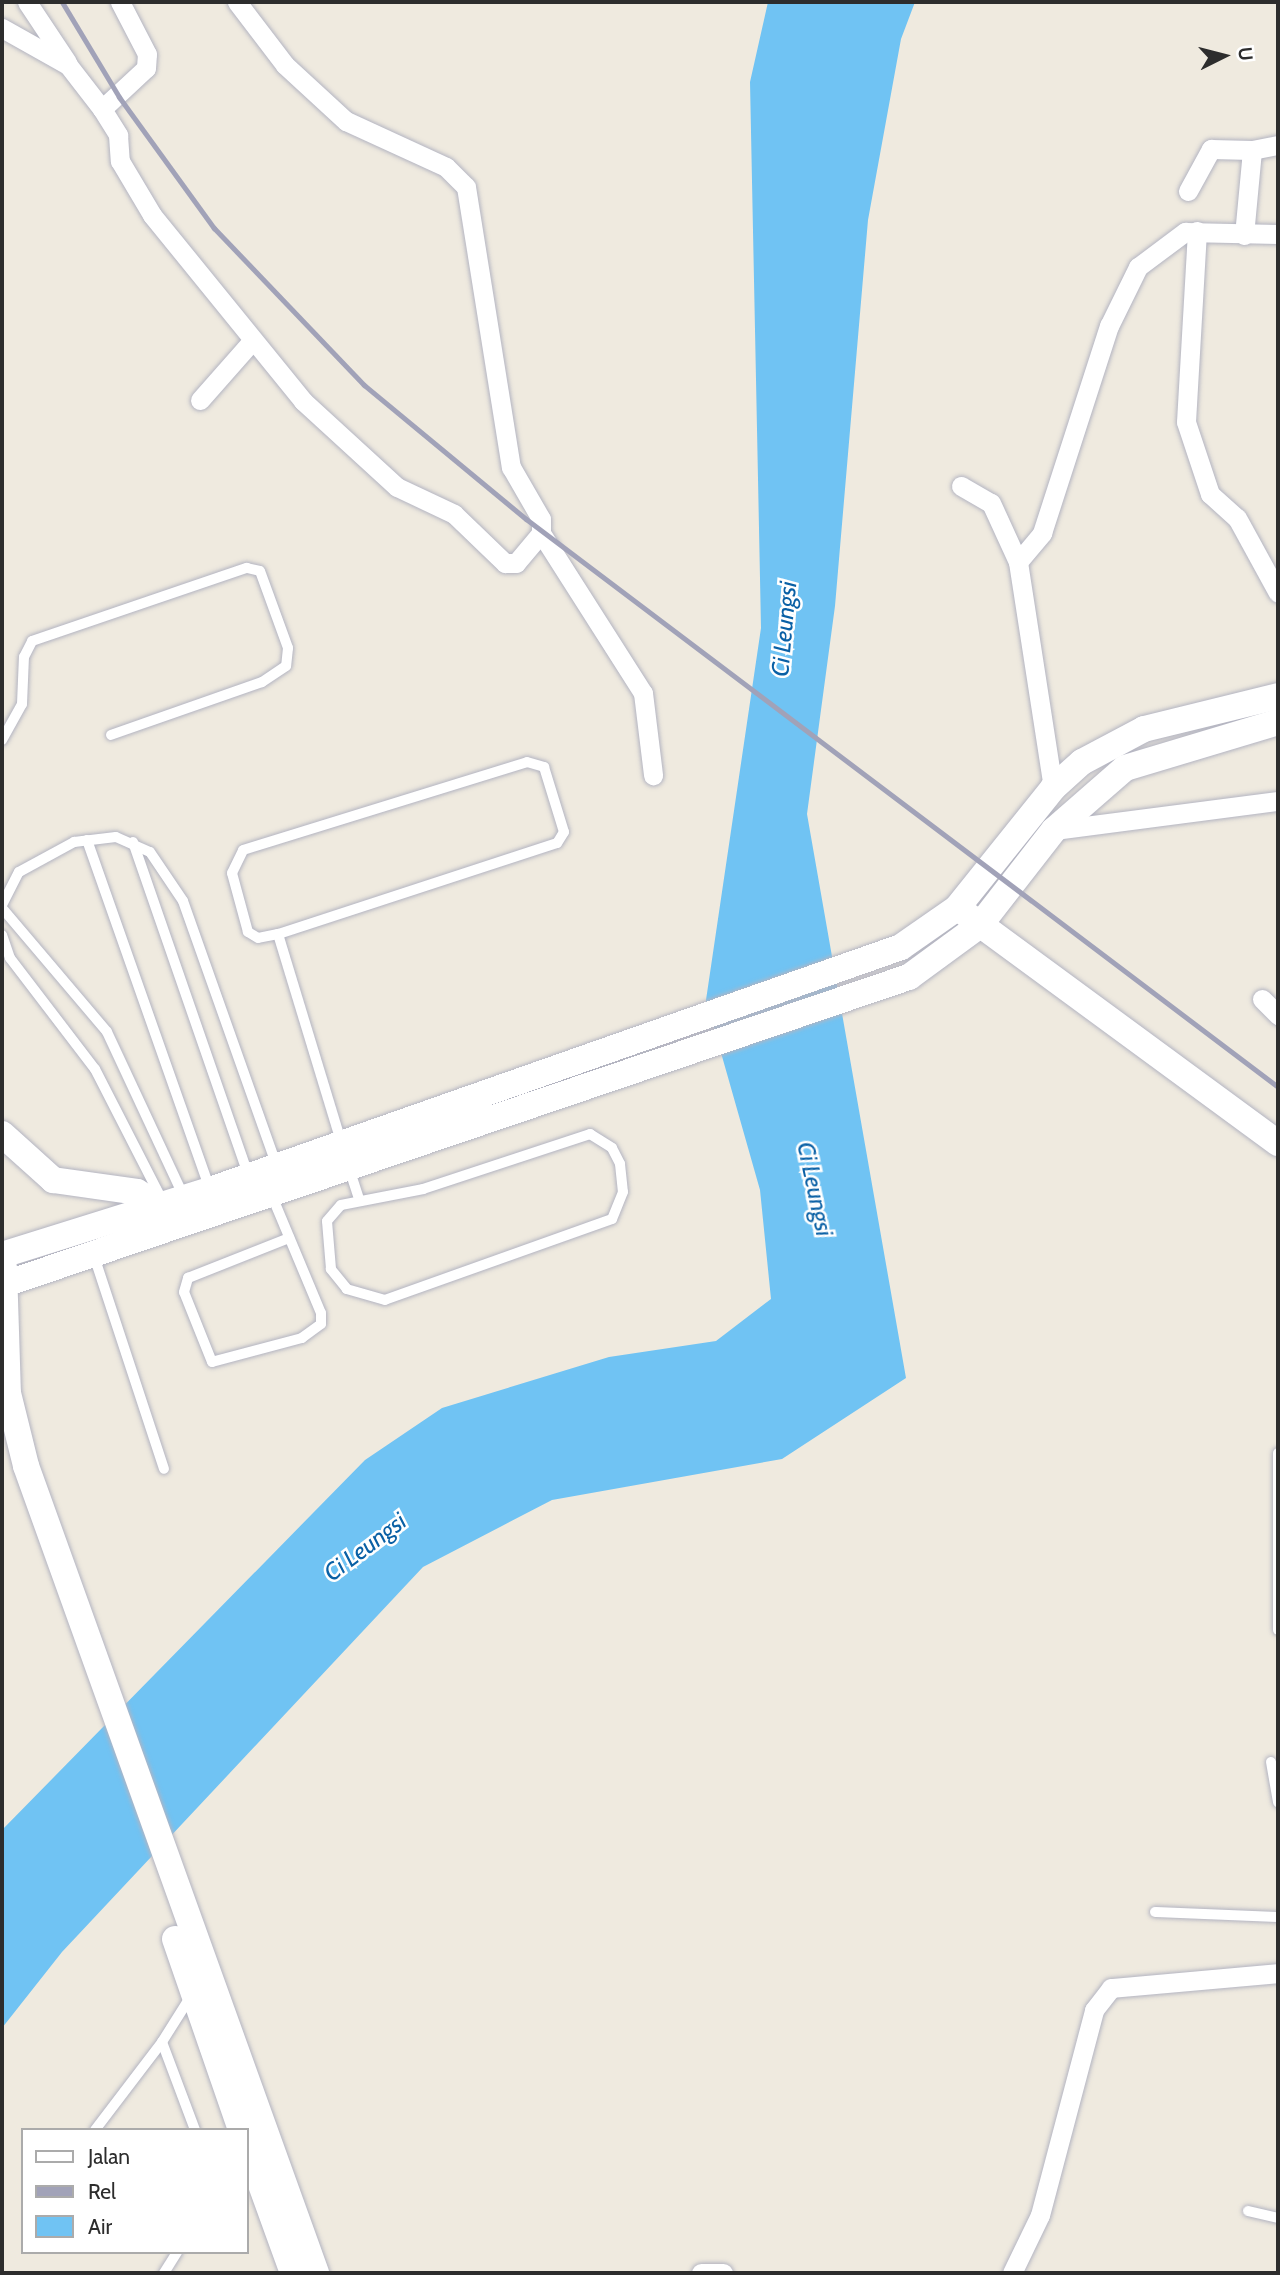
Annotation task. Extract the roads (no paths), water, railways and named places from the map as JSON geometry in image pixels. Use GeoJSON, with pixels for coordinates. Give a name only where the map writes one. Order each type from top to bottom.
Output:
{"type":"FeatureCollection","features":[{"type":"Feature","properties":{"kind":"street"},"geometry":{"type":"LineString","coordinates":[[27,2],[118,135],[120,161],[152,215],[303,401],[397,487],[454,513],[505,563],[516,563],[541,533]]}},
{"type":"Feature","properties":{"kind":"street"},"geometry":{"type":"LineString","coordinates":[[102,109],[146,68],[147,54],[120,2]]}},
{"type":"Feature","properties":{"kind":"street"},"geometry":{"type":"LineString","coordinates":[[237,2],[285,65],[346,121],[446,167],[466,187],[511,467],[541,519],[541,533],[643,694],[653,775]]}},
{"type":"Feature","properties":{"kind":"street"},"geometry":{"type":"LineString","coordinates":[[2,28],[68,65]]}},
{"type":"Feature","properties":{"kind":"street"},"geometry":{"type":"LineString","coordinates":[[1188,191],[1211,149],[1252,150],[1278,145]]}},
{"type":"Feature","properties":{"kind":"street"},"geometry":{"type":"LineString","coordinates":[[1244,235],[1252,150]]}},
{"type":"Feature","properties":{"kind":"street"},"geometry":{"type":"LineString","coordinates":[[1197,231],[1185,422],[1210,494],[1237,518],[1278,593]]}},
{"type":"Feature","properties":{"kind":"street"},"geometry":{"type":"LineString","coordinates":[[1018,562],[1035,547],[1051,511],[1126,286],[1151,253],[1197,231],[1244,235],[1278,234]]}},
{"type":"Feature","properties":{"kind":"street"},"geometry":{"type":"LineString","coordinates":[[200,400],[252,341]]}},
{"type":"Feature","properties":{"kind":"street"},"geometry":{"type":"LineString","coordinates":[[961,486],[991,503],[1018,562],[1053,788]]}},
{"type":"Feature","properties":{"kind":"street"},"geometry":{"type":"LineString","coordinates":[[245,2128],[16,1432],[4,1353],[2,1250],[210,1190],[629,1038],[901,947],[957,908],[1053,788],[1127,736],[1278,696]]}},
{"type":"Feature","properties":{"kind":"street"},"geometry":{"type":"LineString","coordinates":[[4,1284],[93,1252],[280,1194],[909,977],[980,925],[1054,830],[1142,759],[1278,722]]}},
{"type":"Feature","properties":{"kind":"street"},"geometry":{"type":"LineString","coordinates":[[1054,830],[1278,801]]}},
{"type":"Feature","properties":{"kind":"street"},"geometry":{"type":"LineString","coordinates":[[957,908],[1278,1143]]}},
{"type":"Feature","properties":{"kind":"street"},"geometry":{"type":"LineString","coordinates":[[1262,999],[1278,1015]]}},
{"type":"Feature","properties":{"kind":"street"},"geometry":{"type":"LineString","coordinates":[[2,1133],[53,1180],[137,1192],[169,1203]]}},
{"type":"Feature","properties":{"kind":"street"},"geometry":{"type":"LineString","coordinates":[[2,1427],[97,1682]]}},
{"type":"Feature","properties":{"kind":"street"},"geometry":{"type":"LineString","coordinates":[[166,1886],[191,1995],[240,2128]]}},
{"type":"Feature","properties":{"kind":"street"},"geometry":{"type":"LineString","coordinates":[[1012,2273],[1040,2215],[1094,2010],[1111,1988],[1278,1973]]}},
{"type":"Feature","properties":{"kind":"street"},"geometry":{"type":"LineString","coordinates":[[248,2137],[293,2273]]}},
{"type":"Feature","properties":{"kind":"street"},"geometry":{"type":"LineString","coordinates":[[254,2155],[316,2273]]}},
{"type":"Feature","properties":{"kind":"street"},"geometry":{"type":"LineString","coordinates":[[701,2273],[723,2273]]}},
{"type":"Feature","properties":{"kind":"lane"},"geometry":{"type":"LineString","coordinates":[[2,740],[22,704],[24,657],[32,641],[247,568],[260,572],[288,648],[286,666],[262,682],[111,735]]}},
{"type":"Feature","properties":{"kind":"lane"},"geometry":{"type":"LineString","coordinates":[[527,762],[544,767],[564,832],[557,843],[278,934],[258,938],[248,932],[232,873],[243,850],[527,762]]}},
{"type":"Feature","properties":{"kind":"lane"},"geometry":{"type":"LineString","coordinates":[[87,839],[210,1190]]}},
{"type":"Feature","properties":{"kind":"lane"},"geometry":{"type":"LineString","coordinates":[[169,1203],[107,1032],[2,906],[19,872],[87,839],[133,842],[150,852],[183,901],[277,1167],[289,1238],[321,1313],[317,1330],[222,1365],[212,1362],[184,1292],[188,1278],[289,1238]]}},
{"type":"Feature","properties":{"kind":"lane"},"geometry":{"type":"LineString","coordinates":[[133,842],[249,1176]]}},
{"type":"Feature","properties":{"kind":"lane"},"geometry":{"type":"LineString","coordinates":[[278,934],[359,1198]]}},
{"type":"Feature","properties":{"kind":"lane"},"geometry":{"type":"LineString","coordinates":[[2,935],[10,958],[90,1061],[169,1203]]}},
{"type":"Feature","properties":{"kind":"lane"},"geometry":{"type":"LineString","coordinates":[[590,1134],[611,1148],[623,1192],[611,1219],[385,1300],[363,1298],[331,1269],[327,1221],[359,1198],[423,1189],[590,1134]]}},
{"type":"Feature","properties":{"kind":"lane"},"geometry":{"type":"LineString","coordinates":[[93,1252],[164,1469]]}},
{"type":"Feature","properties":{"kind":"lane"},"geometry":{"type":"LineString","coordinates":[[1278,1453],[1278,1630]]}},
{"type":"Feature","properties":{"kind":"lane"},"geometry":{"type":"LineString","coordinates":[[1271,1762],[1278,1802]]}},
{"type":"Feature","properties":{"kind":"lane"},"geometry":{"type":"LineString","coordinates":[[1155,1912],[1278,1917]]}},
{"type":"Feature","properties":{"kind":"lane"},"geometry":{"type":"LineString","coordinates":[[97,2128],[162,2042],[191,1995]]}},
{"type":"Feature","properties":{"kind":"lane"},"geometry":{"type":"LineString","coordinates":[[162,2042],[194,2128]]}},
{"type":"Feature","properties":{"kind":"lane"},"geometry":{"type":"LineString","coordinates":[[1248,2211],[1278,2218]]}},
{"type":"Feature","properties":{"kind":"lane"},"geometry":{"type":"LineString","coordinates":[[164,2273],[176,2254]]}},
{"type":"Feature","properties":{"kind":"water","name":"Ci Leungsi"},"geometry":{"type":"Polygon","coordinates":[[[768,2],[915,2],[901,39],[868,220],[835,606],[807,814],[906,1378],[782,1459],[552,1500],[423,1567],[62,1952],[2,2028],[2,1830],[365,1460],[442,1408],[609,1357],[716,1341],[771,1299],[760,1190],[706,1000],[761,628],[750,82],[768,2]]]}},
{"type":"Feature","properties":{"kind":"railway"},"geometry":{"type":"LineString","coordinates":[[62,2],[119,97],[214,228],[364,385],[526,519],[1278,1087]]}}]}
